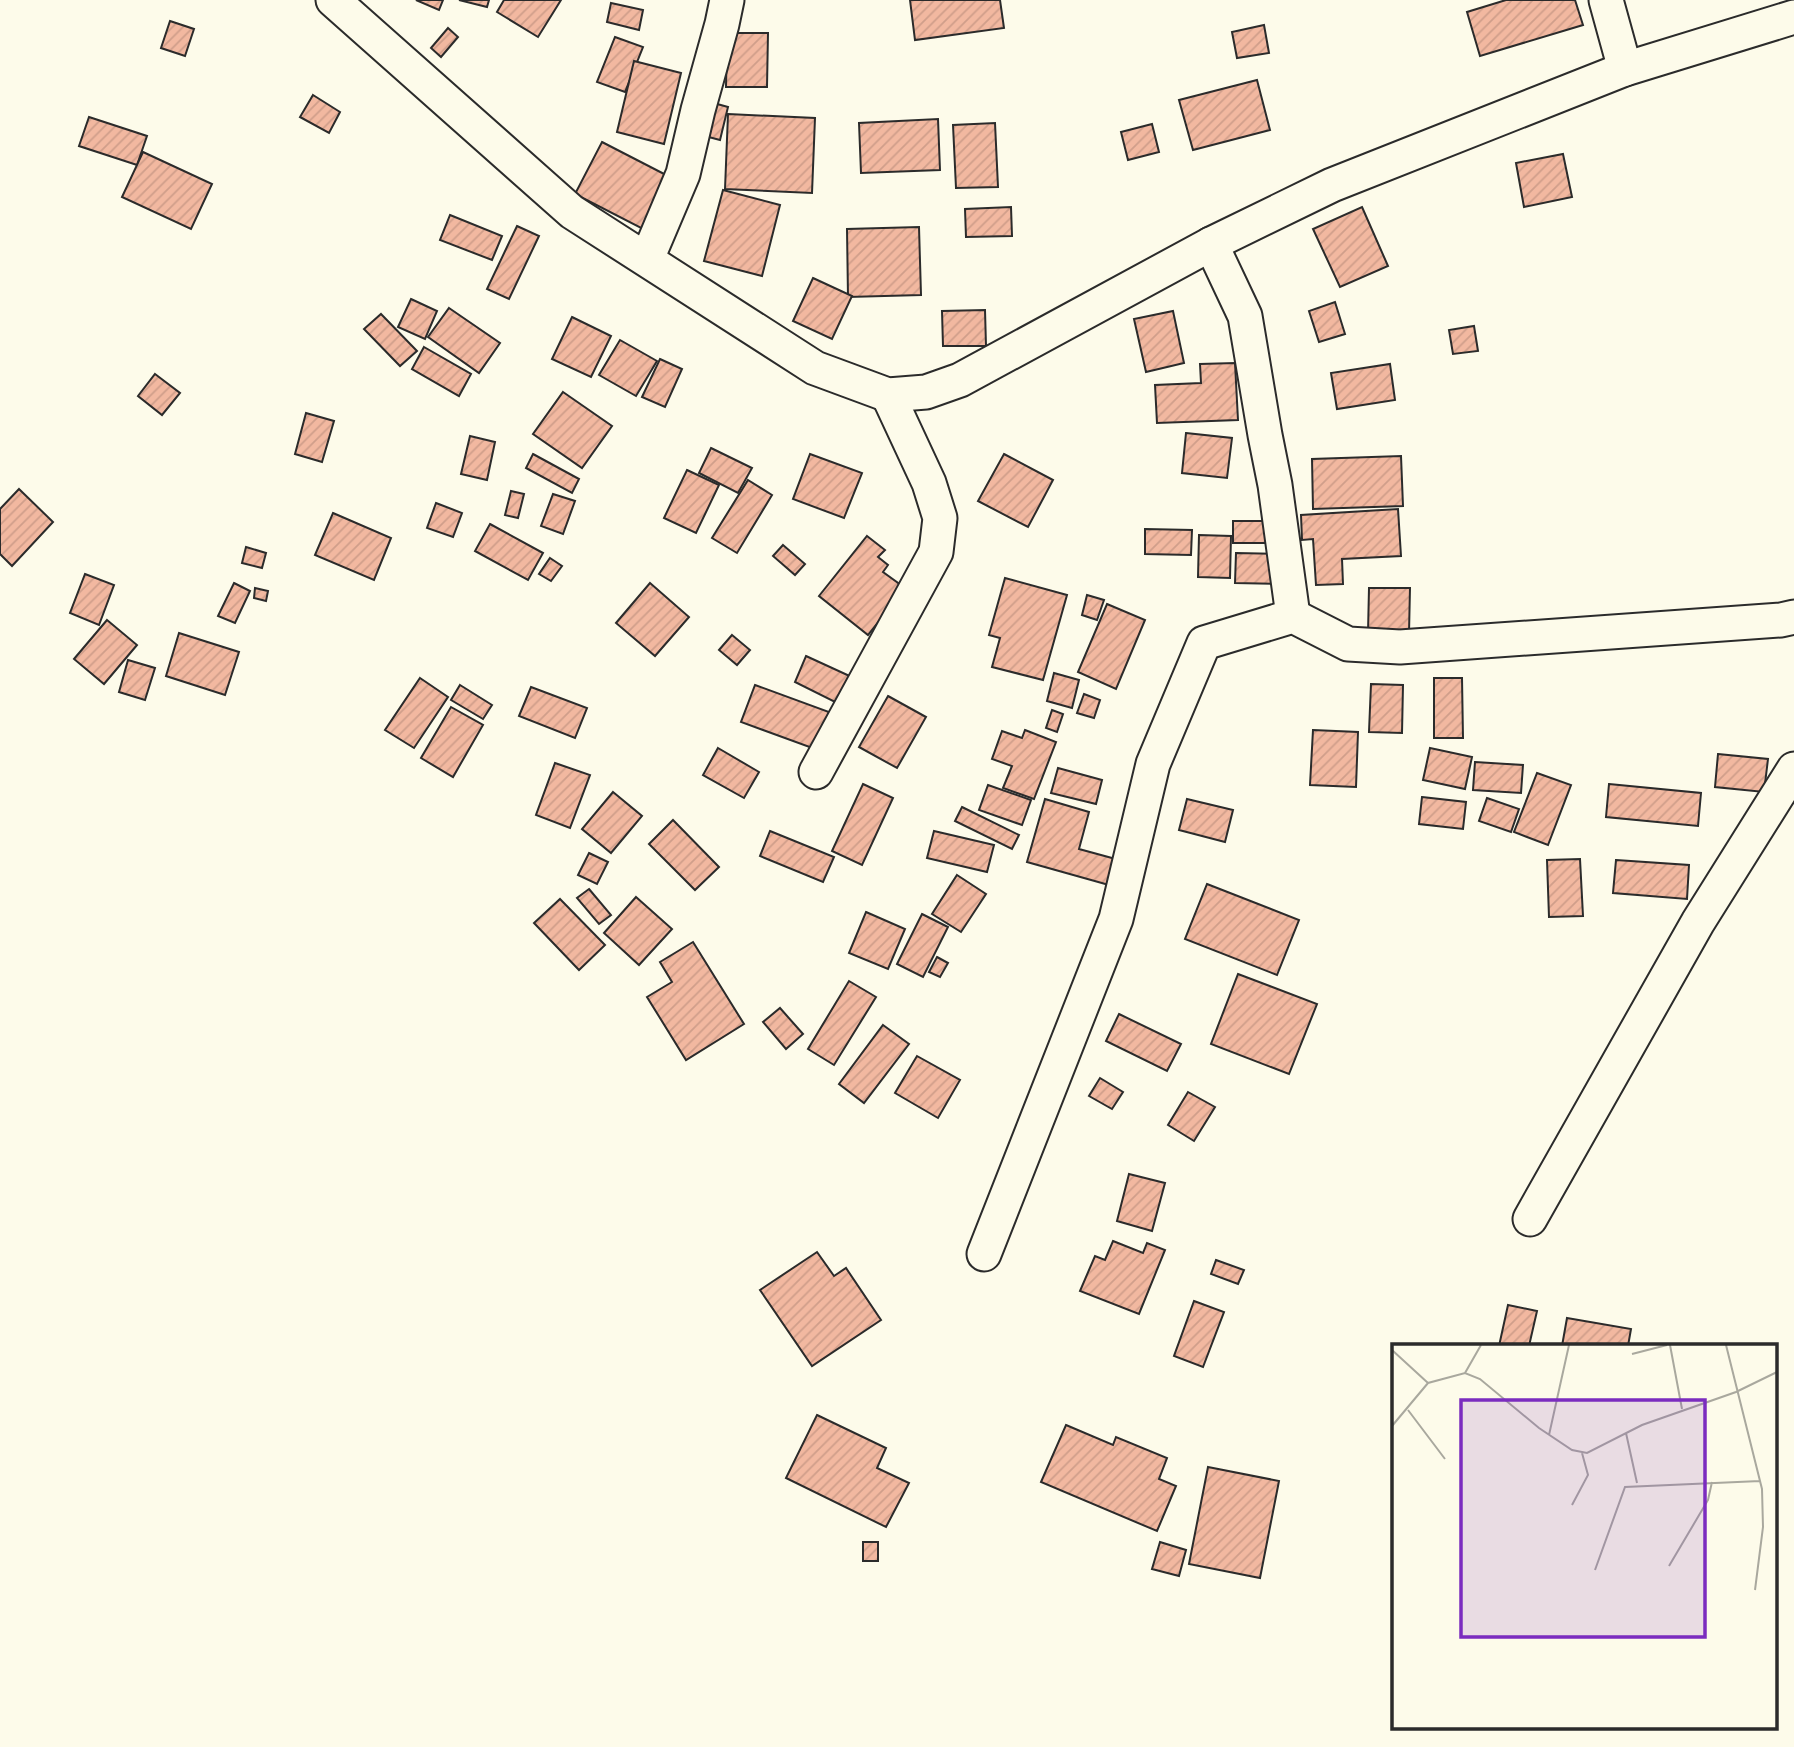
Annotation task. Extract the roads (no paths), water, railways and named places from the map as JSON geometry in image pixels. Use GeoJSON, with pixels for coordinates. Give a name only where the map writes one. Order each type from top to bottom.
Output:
{"type":"FeatureCollection","features":[{"type":"Feature","properties":{"kind":"street"},"geometry":{"type":"LineString","coordinates":[[333,0],[572,212],[815,368],[888,395],[926,392],[960,380],[1211,244],[1332,186],[1625,69],[1794,17]]}},
{"type":"Feature","properties":{"kind":"street"},"geometry":{"type":"LineString","coordinates":[[647,259],[683,174],[727,0]]}},
{"type":"Feature","properties":{"kind":"street"},"geometry":{"type":"LineString","coordinates":[[1606,0],[1625,69]]}},
{"type":"Feature","properties":{"kind":"street"},"geometry":{"type":"LineString","coordinates":[[1211,244],[1245,316],[1275,485],[1293,617]]}},
{"type":"Feature","properties":{"kind":"street"},"geometry":{"type":"LineString","coordinates":[[816,772],[936,552],[940,518],[929,483],[888,395]]}},
{"type":"Feature","properties":{"kind":"street"},"geometry":{"type":"LineString","coordinates":[[984,1254],[1116,919],[1153,764],[1204,643],[1293,617],[1348,644],[1400,647],[1794,617]]}},
{"type":"Feature","properties":{"kind":"street"},"geometry":{"type":"LineString","coordinates":[[1530,1219],[1698,922],[1794,769]]}}]}
